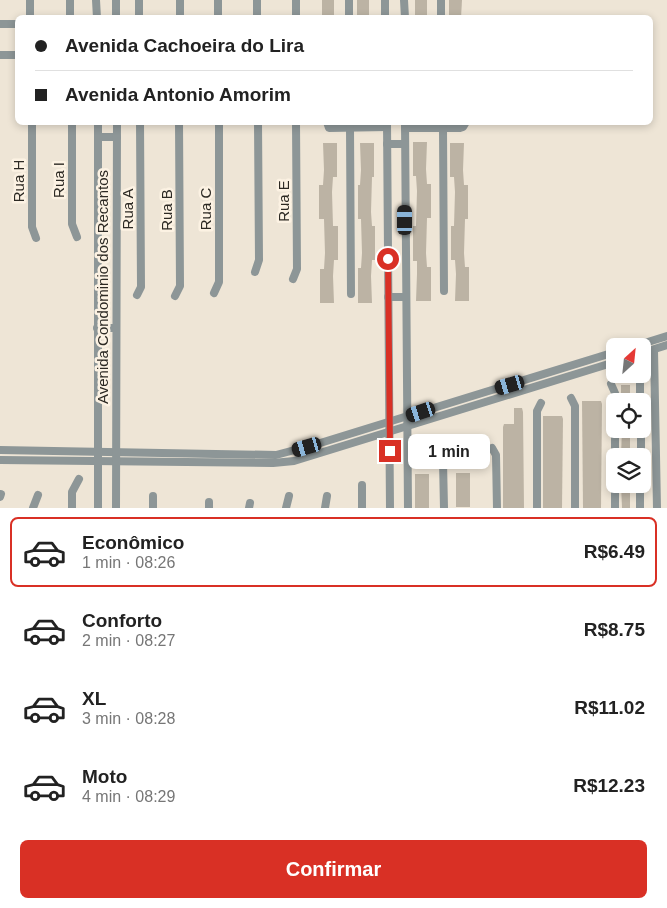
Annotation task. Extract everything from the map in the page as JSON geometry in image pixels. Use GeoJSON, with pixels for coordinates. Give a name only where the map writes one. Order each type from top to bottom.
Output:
{"type":"FeatureCollection","features":[{"type":"Feature","properties":{"kind":"street"},"geometry":{"type":"LineString","coordinates":[[30,0],[30,15]]}},
{"type":"Feature","properties":{"kind":"street"},"geometry":{"type":"LineString","coordinates":[[70,0],[70,15]]}},
{"type":"Feature","properties":{"kind":"street"},"geometry":{"type":"LineString","coordinates":[[96,0],[97,15]]}},
{"type":"Feature","properties":{"kind":"street"},"geometry":{"type":"LineString","coordinates":[[116,0],[116,15]]}},
{"type":"Feature","properties":{"kind":"street"},"geometry":{"type":"LineString","coordinates":[[139,0],[139,15]]}},
{"type":"Feature","properties":{"kind":"street"},"geometry":{"type":"LineString","coordinates":[[180,0],[180,15]]}},
{"type":"Feature","properties":{"kind":"street"},"geometry":{"type":"LineString","coordinates":[[218,0],[218,15]]}},
{"type":"Feature","properties":{"kind":"street"},"geometry":{"type":"LineString","coordinates":[[257,0],[257,15]]}},
{"type":"Feature","properties":{"kind":"street"},"geometry":{"type":"LineString","coordinates":[[296,0],[296,15]]}},
{"type":"Feature","properties":{"kind":"street"},"geometry":{"type":"LineString","coordinates":[[349,0],[349,15]]}},
{"type":"Feature","properties":{"kind":"street"},"geometry":{"type":"LineString","coordinates":[[385,0],[385,15]]}},
{"type":"Feature","properties":{"kind":"street"},"geometry":{"type":"LineString","coordinates":[[404,0],[404,15]]}},
{"type":"Feature","properties":{"kind":"street"},"geometry":{"type":"LineString","coordinates":[[441,0],[442,15]]}},
{"type":"Feature","properties":{"kind":"street"},"geometry":{"type":"LineString","coordinates":[[0,24],[15,24]]}},
{"type":"Feature","properties":{"kind":"street"},"geometry":{"type":"LineString","coordinates":[[0,55],[15,55]]}},
{"type":"Feature","properties":{"kind":"street","name":"Rua H"},"geometry":{"type":"LineString","coordinates":[[32,125],[32,227],[36,238]]}},
{"type":"Feature","properties":{"kind":"street","name":"Rua I"},"geometry":{"type":"LineString","coordinates":[[72,125],[72,224],[77,238]]}},
{"type":"Feature","properties":{"kind":"street","name":"Avenida Condominio dos Recantos"},"geometry":{"type":"LineString","coordinates":[[98,125],[98,508]]}},
{"type":"Feature","properties":{"kind":"street","name":"Avenida Condominio dos Recantos"},"geometry":{"type":"LineString","coordinates":[[116,508],[117,125]]}},
{"type":"Feature","properties":{"kind":"street","name":"Rua A"},"geometry":{"type":"LineString","coordinates":[[137,295],[141,287],[140,125]]}},
{"type":"Feature","properties":{"kind":"street","name":"Rua B"},"geometry":{"type":"LineString","coordinates":[[175,296],[180,286],[179,125]]}},
{"type":"Feature","properties":{"kind":"street","name":"Rua C"},"geometry":{"type":"LineString","coordinates":[[214,294],[220,282],[219,125]]}},
{"type":"Feature","properties":{"kind":"street"},"geometry":{"type":"LineString","coordinates":[[255,272],[259,260],[258,125]]}},
{"type":"Feature","properties":{"kind":"street","name":"Rua E"},"geometry":{"type":"LineString","coordinates":[[293,279],[298,269],[296,125]]}},
{"type":"Feature","properties":{"kind":"street"},"geometry":{"type":"LineString","coordinates":[[328,125],[329,128],[387,125],[390,508]]}},
{"type":"Feature","properties":{"kind":"street"},"geometry":{"type":"LineString","coordinates":[[408,508],[405,125],[443,128],[463,127],[464,125]]}},
{"type":"Feature","properties":{"kind":"street"},"geometry":{"type":"LineString","coordinates":[[350,128],[351,294]]}},
{"type":"Feature","properties":{"kind":"street"},"geometry":{"type":"LineString","coordinates":[[443,128],[444,291]]}},
{"type":"Feature","properties":{"kind":"street"},"geometry":{"type":"LineString","coordinates":[[98,137],[117,137]]}},
{"type":"Feature","properties":{"kind":"street"},"geometry":{"type":"LineString","coordinates":[[387,144],[405,144]]}},
{"type":"Feature","properties":{"kind":"street"},"geometry":{"type":"LineString","coordinates":[[388,297],[406,297]]}},
{"type":"Feature","properties":{"kind":"street"},"geometry":{"type":"LineString","coordinates":[[97,328],[116,328]]}},
{"type":"Feature","properties":{"kind":"street"},"geometry":{"type":"LineString","coordinates":[[651,341],[667,336]]}},
{"type":"Feature","properties":{"kind":"street"},"geometry":{"type":"LineString","coordinates":[[651,351],[667,345]]}},
{"type":"Feature","properties":{"kind":"street"},"geometry":{"type":"LineString","coordinates":[[654,350],[657,508]]}},
{"type":"Feature","properties":{"kind":"street"},"geometry":{"type":"LineString","coordinates":[[0,450],[276,455],[407,417],[606,355]]}},
{"type":"Feature","properties":{"kind":"street"},"geometry":{"type":"LineString","coordinates":[[0,460],[274,464],[294,461],[606,365]]}},
{"type":"Feature","properties":{"kind":"street"},"geometry":{"type":"LineString","coordinates":[[611,384],[615,393]]}},
{"type":"Feature","properties":{"kind":"street"},"geometry":{"type":"LineString","coordinates":[[571,398],[575,406],[575,508]]}},
{"type":"Feature","properties":{"kind":"street"},"geometry":{"type":"LineString","coordinates":[[537,508],[537,411],[541,403]]}},
{"type":"Feature","properties":{"kind":"street"},"geometry":{"type":"LineString","coordinates":[[492,448],[496,455],[497,508]]}},
{"type":"Feature","properties":{"kind":"street"},"geometry":{"type":"LineString","coordinates":[[444,461],[444,508]]}},
{"type":"Feature","properties":{"kind":"street"},"geometry":{"type":"LineString","coordinates":[[72,508],[72,492],[79,479]]}},
{"type":"Feature","properties":{"kind":"street"},"geometry":{"type":"LineString","coordinates":[[362,485],[362,508]]}},
{"type":"Feature","properties":{"kind":"street"},"geometry":{"type":"LineString","coordinates":[[615,493],[615,508]]}},
{"type":"Feature","properties":{"kind":"street"},"geometry":{"type":"LineString","coordinates":[[640,493],[640,508]]}},
{"type":"Feature","properties":{"kind":"street"},"geometry":{"type":"LineString","coordinates":[[33,508],[38,495]]}},
{"type":"Feature","properties":{"kind":"street"},"geometry":{"type":"LineString","coordinates":[[153,496],[153,508]]}},
{"type":"Feature","properties":{"kind":"street"},"geometry":{"type":"LineString","coordinates":[[286,508],[289,496]]}},
{"type":"Feature","properties":{"kind":"street"},"geometry":{"type":"LineString","coordinates":[[325,508],[327,496]]}},
{"type":"Feature","properties":{"kind":"building"},"geometry":{"type":"Polygon","coordinates":[[[322,0],[334,0],[334,15],[322,15],[322,0]]]}},
{"type":"Feature","properties":{"kind":"building"},"geometry":{"type":"Polygon","coordinates":[[[357,0],[369,0],[369,15],[357,15],[357,0]]]}},
{"type":"Feature","properties":{"kind":"building"},"geometry":{"type":"Polygon","coordinates":[[[415,0],[427,0],[427,15],[415,15],[415,0]]]}},
{"type":"Feature","properties":{"kind":"building"},"geometry":{"type":"Polygon","coordinates":[[[449,0],[462,0],[461,15],[449,15],[449,0]]]}},
{"type":"Feature","properties":{"kind":"building"},"geometry":{"type":"Polygon","coordinates":[[[413,142],[427,142],[426,169],[427,184],[431,184],[431,218],[427,218],[426,253],[427,267],[431,267],[431,301],[416,301],[417,261],[413,261],[413,226],[416,226],[417,191],[416,176],[413,176],[413,142]]]}},
{"type":"Feature","properties":{"kind":"building"},"geometry":{"type":"Polygon","coordinates":[[[323,143],[337,143],[337,177],[333,177],[332,192],[333,226],[338,226],[338,260],[334,260],[333,276],[334,303],[320,303],[320,269],[324,269],[325,253],[324,219],[319,219],[319,185],[323,185],[324,170],[323,143]]]}},
{"type":"Feature","properties":{"kind":"building"},"geometry":{"type":"Polygon","coordinates":[[[360,143],[374,143],[371,212],[372,226],[375,226],[375,260],[372,260],[372,303],[358,303],[358,268],[361,268],[362,253],[361,219],[358,219],[358,185],[360,185],[361,170],[360,143]]]}},
{"type":"Feature","properties":{"kind":"building"},"geometry":{"type":"Polygon","coordinates":[[[450,143],[464,143],[463,170],[464,185],[468,185],[468,219],[465,219],[464,253],[465,267],[469,267],[469,301],[455,301],[456,274],[455,260],[451,260],[451,226],[454,226],[455,192],[454,177],[450,177],[450,143]]]}},
{"type":"Feature","properties":{"kind":"building"},"geometry":{"type":"Polygon","coordinates":[[[621,385],[630,385],[630,393],[621,393],[621,385]]]}},
{"type":"Feature","properties":{"kind":"building"},"geometry":{"type":"Polygon","coordinates":[[[582,401],[601,401],[602,404],[601,508],[583,508],[582,401]]]}},
{"type":"Feature","properties":{"kind":"building"},"geometry":{"type":"Polygon","coordinates":[[[514,408],[522,408],[523,412],[524,508],[503,508],[503,427],[504,424],[514,424],[514,408]]]}},
{"type":"Feature","properties":{"kind":"building"},"geometry":{"type":"Polygon","coordinates":[[[543,416],[562,416],[563,419],[562,508],[543,508],[543,416]]]}},
{"type":"Feature","properties":{"kind":"building"},"geometry":{"type":"Polygon","coordinates":[[[622,438],[630,438],[630,448],[621,448],[622,438]]]}},
{"type":"Feature","properties":{"kind":"building"},"geometry":{"type":"Polygon","coordinates":[[[456,473],[470,473],[470,507],[456,507],[456,473]]]}},
{"type":"Feature","properties":{"kind":"building"},"geometry":{"type":"Polygon","coordinates":[[[415,474],[429,474],[429,508],[415,508],[415,474]]]}},
{"type":"Feature","properties":{"kind":"building"},"geometry":{"type":"Polygon","coordinates":[[[621,493],[630,493],[630,508],[622,508],[621,493]]]}},
{"type":"Feature","properties":{"kind":"route"},"geometry":{"type":"LineString","coordinates":[[388,259],[390,451]]}}]}
